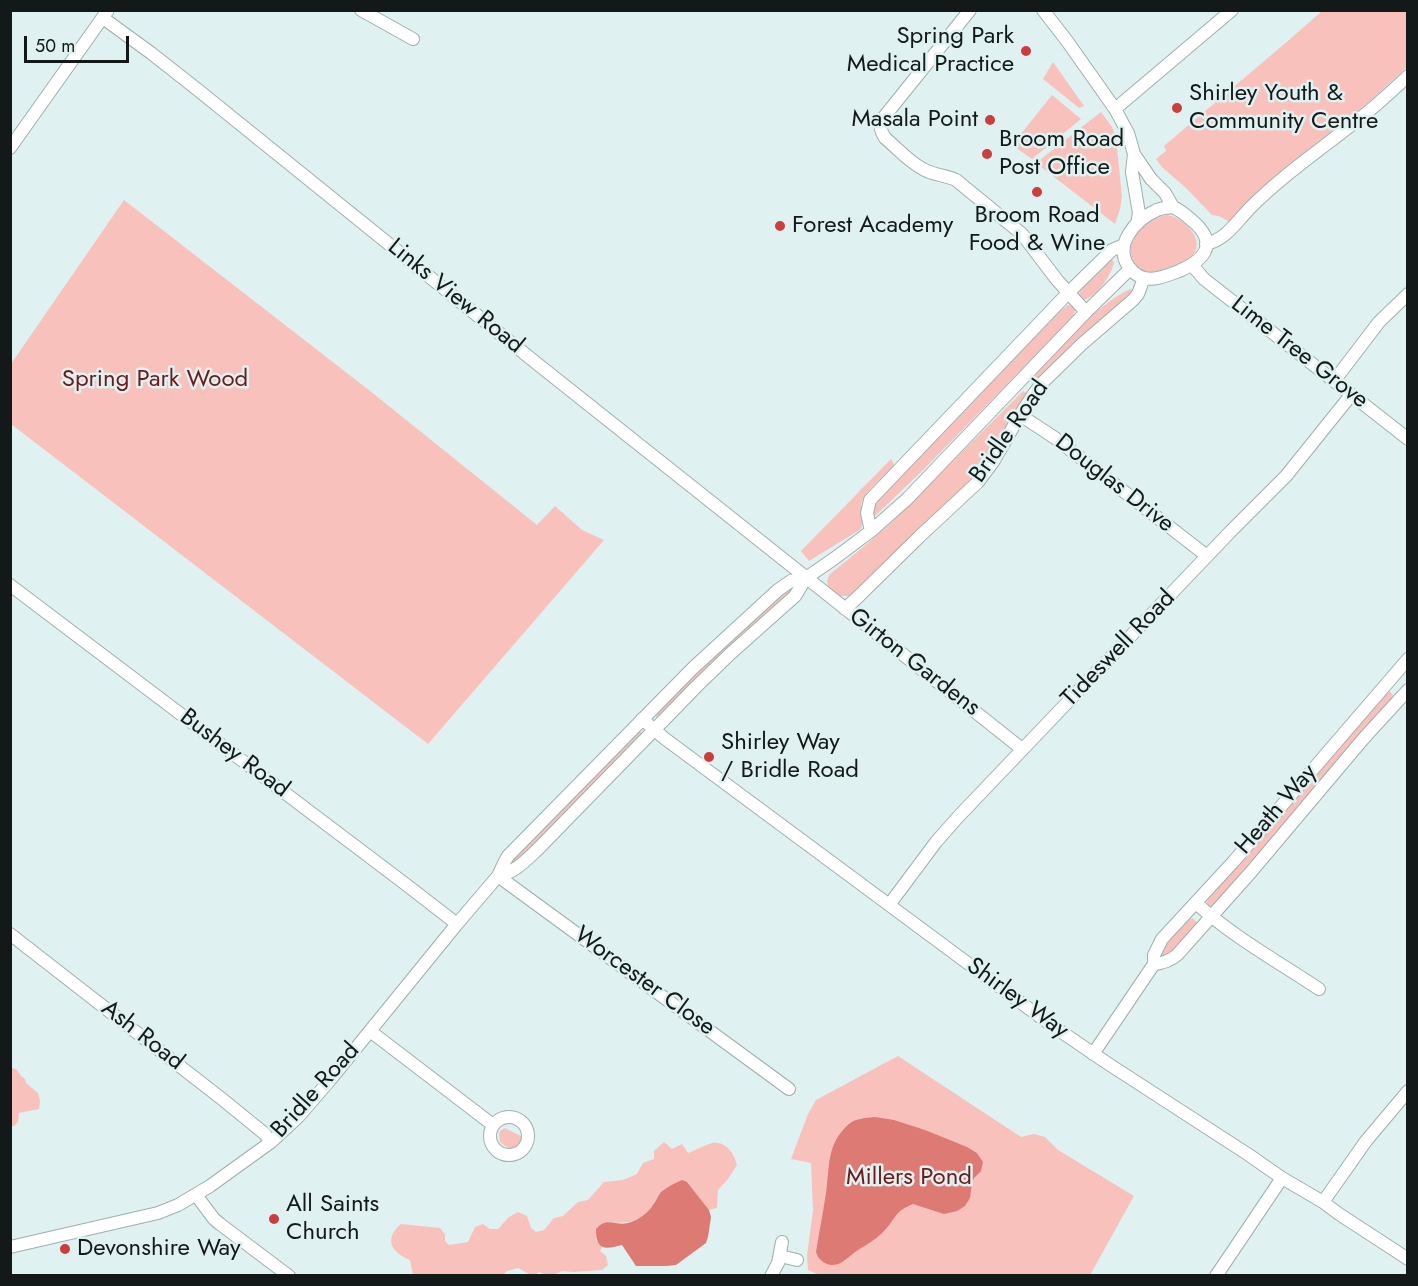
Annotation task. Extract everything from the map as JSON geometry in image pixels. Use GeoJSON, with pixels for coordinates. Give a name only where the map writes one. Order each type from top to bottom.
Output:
{"type":"FeatureCollection","features":[{"type":"Feature","properties":{"kind":"street"},"geometry":{"type":"LineString","coordinates":[[362,10],[413,39]]}},
{"type":"Feature","properties":{"kind":"street"},"geometry":{"type":"LineString","coordinates":[[970,10],[884,117],[881,122],[882,133],[914,164],[922,169],[956,180],[1022,234],[1068,293],[1086,312]]}},
{"type":"Feature","properties":{"kind":"street"},"geometry":{"type":"LineString","coordinates":[[1043,10],[1115,109],[1128,133],[1134,154],[1151,179],[1165,193],[1173,207],[1186,215],[1204,234],[1206,244],[1203,256],[1192,265],[1159,279],[1144,278],[1130,269],[1124,255],[1124,245]]}},
{"type":"Feature","properties":{"kind":"street"},"geometry":{"type":"LineString","coordinates":[[1115,109],[1232,10]]}},
{"type":"Feature","properties":{"kind":"street"},"geometry":{"type":"LineString","coordinates":[[10,148],[106,14]]}},
{"type":"Feature","properties":{"kind":"street","name":"Links View Road"},"geometry":{"type":"LineString","coordinates":[[106,14],[151,53],[806,578]]}},
{"type":"Feature","properties":{"kind":"street"},"geometry":{"type":"LineString","coordinates":[[1206,244],[1217,242],[1222,238],[1278,182],[1356,122],[1407,76]]}},
{"type":"Feature","properties":{"kind":"street"},"geometry":{"type":"LineString","coordinates":[[1134,154],[1132,172],[1139,213],[1137,224]]}},
{"type":"Feature","properties":{"kind":"street","name":"Bridle Road"},"geometry":{"type":"LineString","coordinates":[[871,531],[867,513],[870,500],[1068,293],[1112,250],[1124,245],[1137,224],[1148,214],[1173,207]]}},
{"type":"Feature","properties":{"kind":"street","name":"Lime Tree Grove"},"geometry":{"type":"LineString","coordinates":[[1192,265],[1204,279],[1407,439]]}},
{"type":"Feature","properties":{"kind":"street","name":"Bridle Road"},"geometry":{"type":"LineString","coordinates":[[498,876],[508,874],[522,865],[696,687],[795,596],[806,578],[871,531],[914,491],[1130,269]]}},
{"type":"Feature","properties":{"kind":"street","name":"Bridle Road"},"geometry":{"type":"LineString","coordinates":[[845,609],[978,482],[993,462],[1033,395],[1057,368],[1133,300],[1144,278]]}},
{"type":"Feature","properties":{"kind":"street"},"geometry":{"type":"LineString","coordinates":[[1334,381],[1379,322],[1407,294]]}},
{"type":"Feature","properties":{"kind":"street","name":"Tideswell Road"},"geometry":{"type":"LineString","coordinates":[[889,905],[936,842],[1022,749],[1286,476],[1351,394]]}},
{"type":"Feature","properties":{"kind":"street","name":"Douglas Drive"},"geometry":{"type":"LineString","coordinates":[[1020,415],[1055,438],[1207,556]]}},
{"type":"Feature","properties":{"kind":"street","name":"Bridle Road"},"geometry":{"type":"LineString","coordinates":[[10,1247],[166,1210],[196,1195],[271,1142],[309,1105],[498,876],[508,856],[714,647],[778,590],[791,581],[806,578]]}},
{"type":"Feature","properties":{"kind":"street","name":"Girton Gardens"},"geometry":{"type":"LineString","coordinates":[[806,578],[1022,749]]}},
{"type":"Feature","properties":{"kind":"street","name":"Bushey Road"},"geometry":{"type":"LineString","coordinates":[[10,585],[457,924]]}},
{"type":"Feature","properties":{"kind":"street","name":"Heath Way"},"geometry":{"type":"LineString","coordinates":[[1093,1053],[1154,964],[1154,955],[1162,939],[1241,853],[1407,658]]}},
{"type":"Feature","properties":{"kind":"street"},"geometry":{"type":"LineString","coordinates":[[1389,680],[1406,692]]}},
{"type":"Feature","properties":{"kind":"street","name":"Heath Way"},"geometry":{"type":"LineString","coordinates":[[1154,964],[1163,963],[1177,955],[1406,692]]}},
{"type":"Feature","properties":{"kind":"street","name":"Shirley Way"},"geometry":{"type":"LineString","coordinates":[[642,719],[1047,1022],[1407,1259]]}},
{"type":"Feature","properties":{"kind":"street"},"geometry":{"type":"LineString","coordinates":[[581,782],[593,794]]}},
{"type":"Feature","properties":{"kind":"street","name":"Worcester Close"},"geometry":{"type":"LineString","coordinates":[[498,876],[789,1089]]}},
{"type":"Feature","properties":{"kind":"street"},"geometry":{"type":"LineString","coordinates":[[1196,903],[1234,934],[1319,989]]}},
{"type":"Feature","properties":{"kind":"street","name":"Ash Road"},"geometry":{"type":"LineString","coordinates":[[10,934],[222,1099],[265,1134],[271,1142]]}},
{"type":"Feature","properties":{"kind":"street"},"geometry":{"type":"LineString","coordinates":[[370,1031],[493,1125]]}},
{"type":"Feature","properties":{"kind":"street"},"geometry":{"type":"LineString","coordinates":[[1323,1202],[1366,1141],[1407,1091]]}},
{"type":"Feature","properties":{"kind":"street"},"geometry":{"type":"LineString","coordinates":[[1216,1275],[1282,1178]]}},
{"type":"Feature","properties":{"kind":"street"},"geometry":{"type":"LineString","coordinates":[[196,1195],[214,1219],[289,1275]]}},
{"type":"Feature","properties":{"kind":"street"},"geometry":{"type":"LineString","coordinates":[[771,1275],[780,1256],[782,1242]]}},
{"type":"Feature","properties":{"kind":"street"},"geometry":{"type":"LineString","coordinates":[[780,1256],[797,1260]]}},
{"type":"Feature","properties":{"kind":"green space"},"geometry":{"type":"Polygon","coordinates":[[[1322,11],[1407,11],[1407,67],[1370,101],[1275,176],[1230,222],[1212,215],[1156,159],[1166,151],[1164,146],[1322,11]]]}},
{"type":"Feature","properties":{"kind":"green space"},"geometry":{"type":"Polygon","coordinates":[[[1053,62],[1084,106],[1079,108],[1043,79],[1053,62]]]}},
{"type":"Feature","properties":{"kind":"green space"},"geometry":{"type":"Polygon","coordinates":[[[1052,95],[1081,119],[1032,159],[1012,145],[1052,95]]]}},
{"type":"Feature","properties":{"kind":"green space"},"geometry":{"type":"Polygon","coordinates":[[[1101,112],[1112,127],[1116,138],[1122,197],[1115,224],[1036,163],[1101,112]]]}},
{"type":"Feature","properties":{"kind":"green space","name":"Spring Park Wood"},"geometry":{"type":"Polygon","coordinates":[[[124,200],[370,391],[537,525],[555,506],[582,530],[604,540],[428,744],[11,424],[11,364],[124,200]]]}},
{"type":"Feature","properties":{"kind":"green space"},"geometry":{"type":"Polygon","coordinates":[[[1168,215],[1180,220],[1191,230],[1197,242],[1196,249],[1191,257],[1182,262],[1156,272],[1142,270],[1131,256],[1133,241],[1145,225],[1156,218],[1168,215]]]}},
{"type":"Feature","properties":{"kind":"green space"},"geometry":{"type":"Polygon","coordinates":[[[1112,259],[1114,263],[1102,285],[1093,295],[1083,300],[1079,294],[1080,291],[1112,259]]]}},
{"type":"Feature","properties":{"kind":"green space"},"geometry":{"type":"Polygon","coordinates":[[[1130,289],[1134,291],[1035,384],[1032,383],[1033,378],[1090,317],[1130,289]]]}},
{"type":"Feature","properties":{"kind":"green space"},"geometry":{"type":"Polygon","coordinates":[[[1068,305],[1075,310],[1073,317],[921,472],[876,515],[873,515],[875,502],[999,370],[1068,305]]]}},
{"type":"Feature","properties":{"kind":"green space"},"geometry":{"type":"Polygon","coordinates":[[[1023,391],[1027,393],[1027,397],[977,477],[851,596],[840,596],[829,589],[827,581],[829,575],[892,522],[1023,391]]]}},
{"type":"Feature","properties":{"kind":"green space"},"geometry":{"type":"Polygon","coordinates":[[[891,459],[894,466],[863,499],[861,529],[809,561],[801,551],[891,459]]]}},
{"type":"Feature","properties":{"kind":"green space"},"geometry":{"type":"Polygon","coordinates":[[[793,585],[796,587],[658,718],[656,716],[656,711],[753,618],[793,585]]]}},
{"type":"Feature","properties":{"kind":"green space"},"geometry":{"type":"Polygon","coordinates":[[[1389,691],[1393,695],[1391,700],[1285,825],[1214,906],[1210,907],[1207,901],[1210,897],[1370,710],[1389,691]]]}},
{"type":"Feature","properties":{"kind":"green space"},"geometry":{"type":"Polygon","coordinates":[[[638,731],[642,734],[510,870],[508,864],[638,731]]]}},
{"type":"Feature","properties":{"kind":"green space"},"geometry":{"type":"Polygon","coordinates":[[[1192,918],[1197,922],[1191,932],[1177,948],[1162,958],[1160,956],[1173,935],[1192,918]]]}},
{"type":"Feature","properties":{"kind":"green space","name":"Millers Pond"},"geometry":{"type":"Polygon","coordinates":[[[898,1056],[1021,1137],[1034,1134],[1045,1137],[1058,1150],[1134,1196],[1090,1275],[819,1275],[808,1270],[807,1256],[813,1210],[811,1163],[791,1159],[808,1114],[816,1100],[898,1056]]]}},
{"type":"Feature","properties":{"kind":"green space"},"geometry":{"type":"Polygon","coordinates":[[[13,1068],[38,1093],[40,1101],[39,1109],[19,1113],[18,1122],[10,1126],[10,1069],[13,1068]]]}},
{"type":"Feature","properties":{"kind":"green space"},"geometry":{"type":"Polygon","coordinates":[[[505,1128],[521,1136],[523,1140],[519,1147],[510,1148],[500,1142],[500,1131],[505,1128]]]}},
{"type":"Feature","properties":{"kind":"green space"},"geometry":{"type":"Polygon","coordinates":[[[664,1142],[672,1149],[682,1144],[688,1153],[712,1143],[721,1144],[731,1152],[737,1165],[718,1190],[717,1208],[709,1210],[687,1182],[659,1197],[647,1212],[637,1219],[620,1223],[608,1222],[596,1240],[602,1247],[600,1251],[606,1256],[608,1265],[602,1270],[562,1271],[551,1276],[539,1272],[533,1276],[518,1268],[507,1271],[503,1275],[413,1275],[410,1260],[398,1254],[392,1245],[392,1235],[401,1224],[440,1228],[449,1245],[468,1242],[475,1227],[483,1224],[490,1229],[498,1229],[509,1217],[518,1212],[527,1216],[531,1228],[536,1232],[544,1230],[554,1218],[563,1216],[578,1202],[588,1200],[604,1182],[623,1180],[637,1174],[643,1163],[654,1159],[654,1151],[664,1142]]]}},
{"type":"Feature","properties":{"kind":"shaded area","name":"Millers Pond"},"geometry":{"type":"Polygon","coordinates":[[[875,1117],[894,1120],[925,1130],[967,1147],[977,1153],[983,1162],[981,1171],[974,1178],[970,1198],[965,1206],[957,1211],[944,1214],[913,1204],[900,1211],[884,1231],[873,1240],[843,1262],[830,1265],[820,1260],[816,1252],[830,1156],[836,1140],[849,1124],[858,1119],[875,1117]]]}},
{"type":"Feature","properties":{"kind":"shaded area"},"geometry":{"type":"Polygon","coordinates":[[[682,1180],[687,1182],[709,1210],[711,1217],[706,1243],[676,1265],[666,1266],[636,1266],[622,1245],[606,1248],[599,1245],[596,1229],[600,1225],[609,1222],[621,1224],[636,1220],[651,1208],[661,1192],[682,1180]]]}},
{"type":"Feature","properties":{"kind":"place","name":"Spring Park Medical Practice"},"geometry":{"type":"Point","coordinates":[1026,51]}},
{"type":"Feature","properties":{"kind":"place","name":"Shirley Youth & Community Centre"},"geometry":{"type":"Point","coordinates":[1177,108]}},
{"type":"Feature","properties":{"kind":"place","name":"Masala Point"},"geometry":{"type":"Point","coordinates":[990,120]}},
{"type":"Feature","properties":{"kind":"place","name":"Broom Road Post Office"},"geometry":{"type":"Point","coordinates":[987,154]}},
{"type":"Feature","properties":{"kind":"place","name":"Broom Road Food & Wine"},"geometry":{"type":"Point","coordinates":[1037,192]}},
{"type":"Feature","properties":{"kind":"place","name":"Forest Academy"},"geometry":{"type":"Point","coordinates":[780,226]}},
{"type":"Feature","properties":{"kind":"place","name":"Shirley Way / Bridle Road"},"geometry":{"type":"Point","coordinates":[709,757]}},
{"type":"Feature","properties":{"kind":"place","name":"All Saints Church"},"geometry":{"type":"Point","coordinates":[274,1219]}},
{"type":"Feature","properties":{"kind":"place","name":"Devonshire Way"},"geometry":{"type":"Point","coordinates":[65,1249]}}]}
